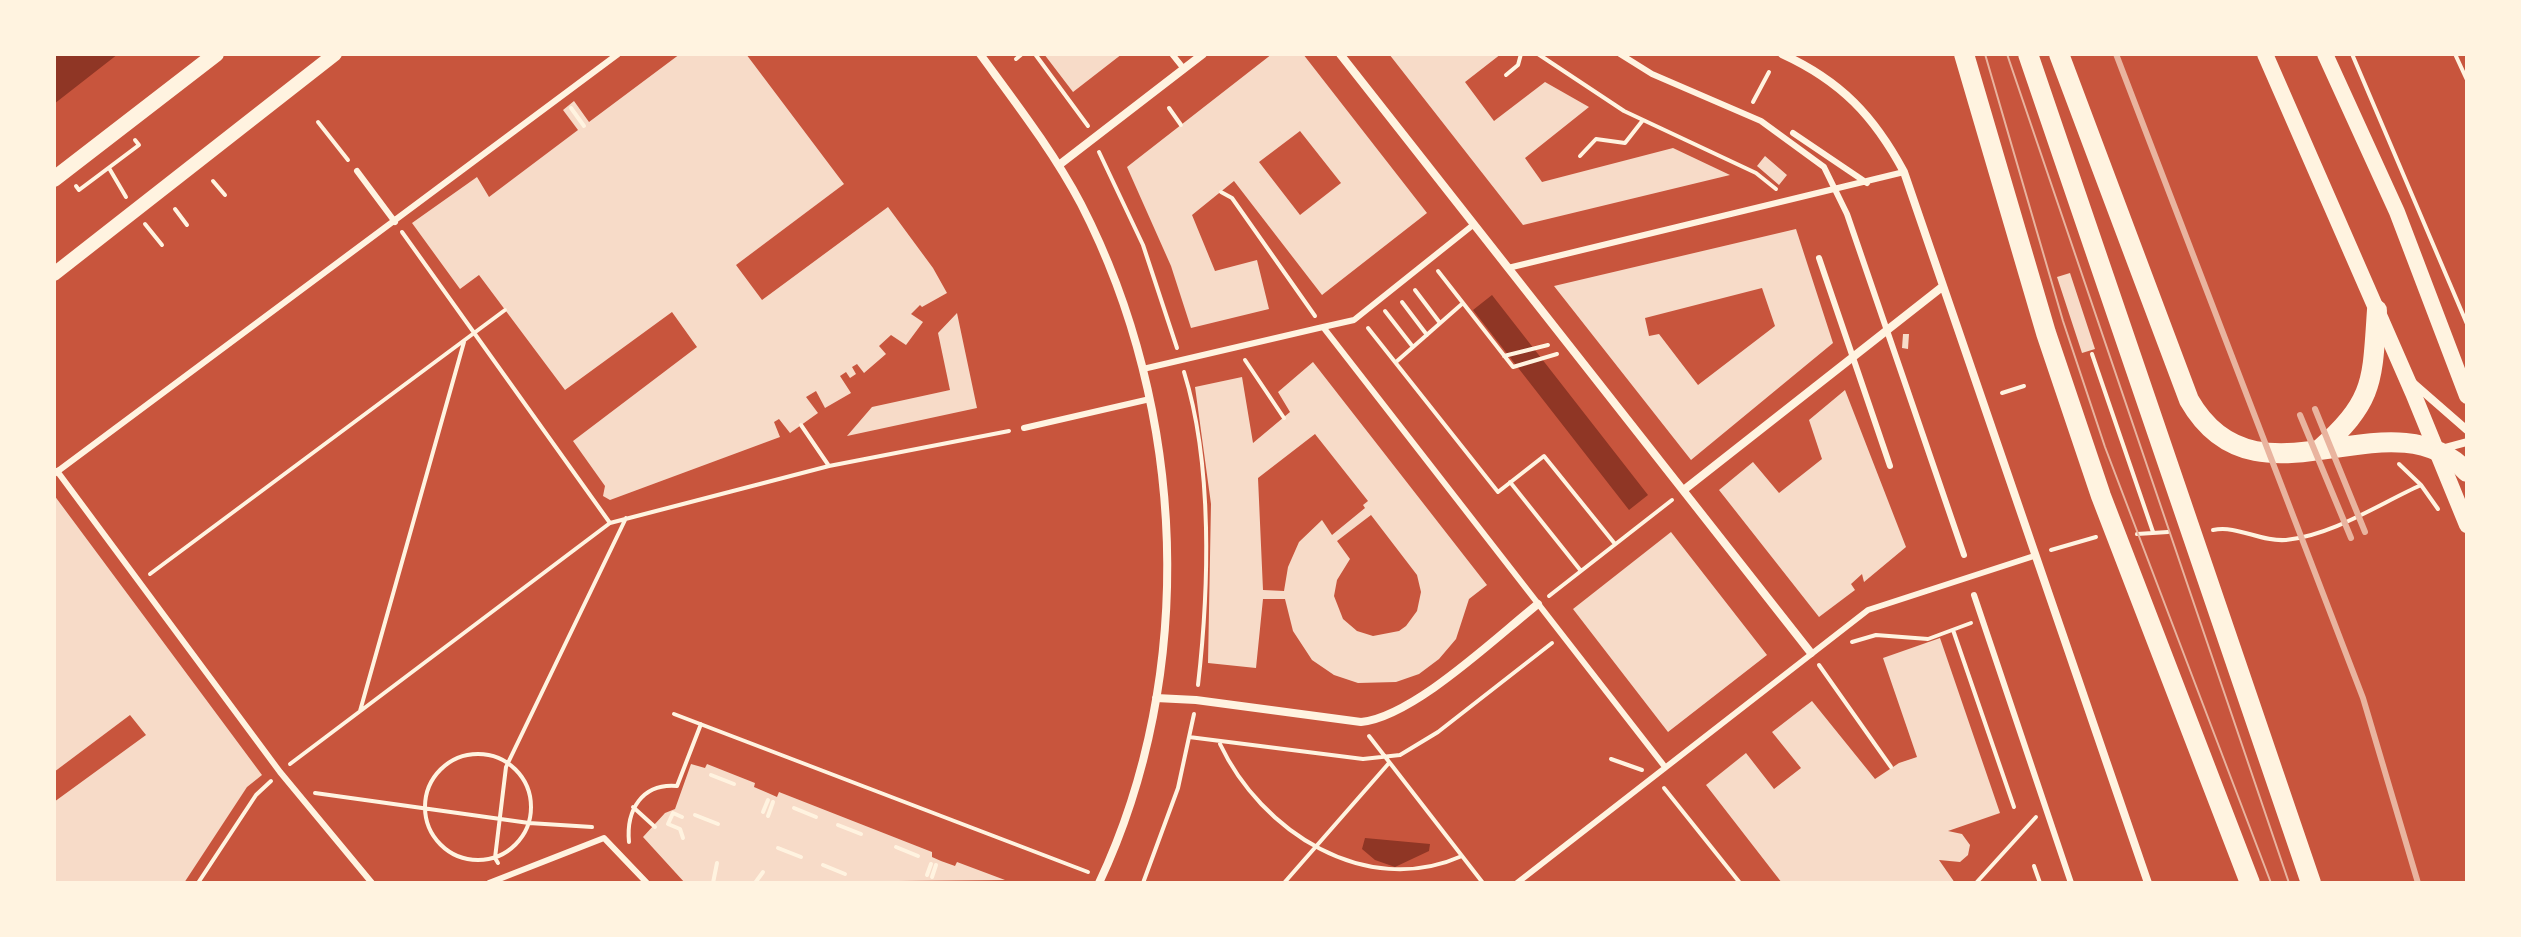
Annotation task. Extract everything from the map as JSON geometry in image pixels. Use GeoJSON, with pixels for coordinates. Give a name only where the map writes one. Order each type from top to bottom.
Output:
{"type":"FeatureCollection","features":[{"type":"Feature","properties":{"kind":"main road"},"geometry":{"type":"LineString","coordinates":[[54,179],[216,54]]}},
{"type":"Feature","properties":{"kind":"main road"},"geometry":{"type":"LineString","coordinates":[[1964,54],[2046,333],[2101,496],[2250,883]]}},
{"type":"Feature","properties":{"kind":"main road"},"geometry":{"type":"LineString","coordinates":[[2028,54],[2311,883]]}},
{"type":"Feature","properties":{"kind":"main road"},"geometry":{"type":"LineString","coordinates":[[2059,54],[2196,412],[2216,435],[2245,449],[2279,454],[2394,442],[2436,451],[2458,462],[2467,472]]}},
{"type":"Feature","properties":{"kind":"main road"},"geometry":{"type":"LineString","coordinates":[[2265,54],[2406,376],[2467,525]]}},
{"type":"Feature","properties":{"kind":"main road"},"geometry":{"type":"LineString","coordinates":[[2325,54],[2397,212],[2467,396]]}},
{"type":"Feature","properties":{"kind":"main road"},"geometry":{"type":"LineString","coordinates":[[2319,450],[2355,416],[2365,400],[2373,370],[2377,310]]}},
{"type":"Feature","properties":{"kind":"street"},"geometry":{"type":"LineString","coordinates":[[54,274],[335,54]]}},
{"type":"Feature","properties":{"kind":"street"},"geometry":{"type":"LineString","coordinates":[[980,54],[1059,165],[1101,248],[1143,369],[1150,399],[1166,528],[1168,584],[1156,698],[1133,788],[1100,880],[1114,883]]}},
{"type":"Feature","properties":{"kind":"street"},"geometry":{"type":"LineString","coordinates":[[1059,165],[1203,54]]}},
{"type":"Feature","properties":{"kind":"street"},"geometry":{"type":"LineString","coordinates":[[1340,54],[1811,653]]}},
{"type":"Feature","properties":{"kind":"street"},"geometry":{"type":"LineString","coordinates":[[1782,54],[1807,66],[1860,105],[1885,136],[1904,172],[2148,883]]}},
{"type":"Feature","properties":{"kind":"street"},"geometry":{"type":"LineString","coordinates":[[1685,489],[1942,287]]}},
{"type":"Feature","properties":{"kind":"street"},"geometry":{"type":"LineString","coordinates":[[2406,376],[2467,430]]}},
{"type":"Feature","properties":{"kind":"street"},"geometry":{"type":"LineString","coordinates":[[2436,451],[2467,442]]}},
{"type":"Feature","properties":{"kind":"street"},"geometry":{"type":"LineString","coordinates":[[1156,698],[1196,700],[1361,722],[1376,720],[1409,705],[1538,604]]}},
{"type":"Feature","properties":{"kind":"lane"},"geometry":{"type":"LineString","coordinates":[[372,883],[280,772],[56,472],[618,54]]}},
{"type":"Feature","properties":{"kind":"lane"},"geometry":{"type":"LineString","coordinates":[[1172,54],[1184,69]]}},
{"type":"Feature","properties":{"kind":"lane"},"geometry":{"type":"LineString","coordinates":[[1620,54],[1652,74],[1761,121],[1824,167],[1838,189],[1964,555]]}},
{"type":"Feature","properties":{"kind":"lane"},"geometry":{"type":"LineString","coordinates":[[1793,133],[1867,183]]}},
{"type":"Feature","properties":{"kind":"lane"},"geometry":{"type":"LineString","coordinates":[[357,171],[395,222]]}},
{"type":"Feature","properties":{"kind":"lane"},"geometry":{"type":"LineString","coordinates":[[1507,268],[1904,172]]}},
{"type":"Feature","properties":{"kind":"lane"},"geometry":{"type":"LineString","coordinates":[[1143,369],[1359,316],[1473,225]]}},
{"type":"Feature","properties":{"kind":"lane"},"geometry":{"type":"LineString","coordinates":[[1819,258],[1890,466]]}},
{"type":"Feature","properties":{"kind":"lane"},"geometry":{"type":"LineString","coordinates":[[1323,327],[1665,767]]}},
{"type":"Feature","properties":{"kind":"lane"},"geometry":{"type":"LineString","coordinates":[[1024,428],[1150,399]]}},
{"type":"Feature","properties":{"kind":"lane"},"geometry":{"type":"LineString","coordinates":[[1517,883],[1868,610],[2034,556]]}},
{"type":"Feature","properties":{"kind":"lane"},"geometry":{"type":"LineString","coordinates":[[1974,595],[2071,883]]}},
{"type":"Feature","properties":{"kind":"lane"},"geometry":{"type":"LineString","coordinates":[[489,883],[604,838],[647,883]]}},
{"type":"Feature","properties":{"kind":"path"},"geometry":{"type":"LineString","coordinates":[[1016,59],[1022,54]]}},
{"type":"Feature","properties":{"kind":"path"},"geometry":{"type":"LineString","coordinates":[[1506,75],[1518,65],[1521,54]]}},
{"type":"Feature","properties":{"kind":"path"},"geometry":{"type":"LineString","coordinates":[[1538,54],[1594,94],[1756,173],[1790,200]]}},
{"type":"Feature","properties":{"kind":"path"},"geometry":{"type":"LineString","coordinates":[[2352,54],[2467,324]]}},
{"type":"Feature","properties":{"kind":"path"},"geometry":{"type":"LineString","coordinates":[[2455,54],[2467,80]]}},
{"type":"Feature","properties":{"kind":"path"},"geometry":{"type":"LineString","coordinates":[[1758,92],[1769,72]]}},
{"type":"Feature","properties":{"kind":"path"},"geometry":{"type":"LineString","coordinates":[[562,96],[584,126]]}},
{"type":"Feature","properties":{"kind":"path"},"geometry":{"type":"LineString","coordinates":[[1169,108],[1181,125]]}},
{"type":"Feature","properties":{"kind":"path"},"geometry":{"type":"LineString","coordinates":[[1580,156],[1596,139],[1625,143],[1643,120]]}},
{"type":"Feature","properties":{"kind":"path"},"geometry":{"type":"LineString","coordinates":[[318,122],[357,171]]}},
{"type":"Feature","properties":{"kind":"path"},"geometry":{"type":"LineString","coordinates":[[79,190],[139,145]]}},
{"type":"Feature","properties":{"kind":"path"},"geometry":{"type":"LineString","coordinates":[[109,168],[128,199]]}},
{"type":"Feature","properties":{"kind":"path"},"geometry":{"type":"LineString","coordinates":[[213,181],[225,195]]}},
{"type":"Feature","properties":{"kind":"path"},"geometry":{"type":"LineString","coordinates":[[1221,192],[1232,198],[1323,327]]}},
{"type":"Feature","properties":{"kind":"path"},"geometry":{"type":"LineString","coordinates":[[175,209],[187,225]]}},
{"type":"Feature","properties":{"kind":"path"},"geometry":{"type":"LineString","coordinates":[[140,218],[162,245]]}},
{"type":"Feature","properties":{"kind":"path"},"geometry":{"type":"LineString","coordinates":[[395,222],[610,523]]}},
{"type":"Feature","properties":{"kind":"path"},"geometry":{"type":"LineString","coordinates":[[1430,259],[1513,367],[1542,359]]}},
{"type":"Feature","properties":{"kind":"path"},"geometry":{"type":"LineString","coordinates":[[1406,278],[1440,323]]}},
{"type":"Feature","properties":{"kind":"path"},"geometry":{"type":"LineString","coordinates":[[1393,289],[1427,335]]}},
{"type":"Feature","properties":{"kind":"path"},"geometry":{"type":"LineString","coordinates":[[1378,301],[1413,347]]}},
{"type":"Feature","properties":{"kind":"path"},"geometry":{"type":"LineString","coordinates":[[1395,363],[1463,303]]}},
{"type":"Feature","properties":{"kind":"path"},"geometry":{"type":"LineString","coordinates":[[140,581],[505,310]]}},
{"type":"Feature","properties":{"kind":"path"},"geometry":{"type":"LineString","coordinates":[[1359,316],[1498,492],[1544,456],[1615,544]]}},
{"type":"Feature","properties":{"kind":"path"},"geometry":{"type":"LineString","coordinates":[[360,711],[465,339]]}},
{"type":"Feature","properties":{"kind":"path"},"geometry":{"type":"LineString","coordinates":[[1236,347],[1284,418]]}},
{"type":"Feature","properties":{"kind":"path"},"geometry":{"type":"LineString","coordinates":[[1506,355],[1534,348]]}},
{"type":"Feature","properties":{"kind":"path"},"geometry":{"type":"LineString","coordinates":[[2092,354],[2153,532]]}},
{"type":"Feature","properties":{"kind":"path"},"geometry":{"type":"LineString","coordinates":[[2002,393],[2024,386]]}},
{"type":"Feature","properties":{"kind":"path"},"geometry":{"type":"LineString","coordinates":[[801,425],[829,466]]}},
{"type":"Feature","properties":{"kind":"path"},"geometry":{"type":"LineString","coordinates":[[198,883],[256,795],[280,772],[610,523],[829,466],[1024,428]]}},
{"type":"Feature","properties":{"kind":"path"},"geometry":{"type":"LineString","coordinates":[[2393,458],[2421,485],[2445,520]]}},
{"type":"Feature","properties":{"kind":"path"},"geometry":{"type":"LineString","coordinates":[[1510,482],[1581,571]]}},
{"type":"Feature","properties":{"kind":"path"},"geometry":{"type":"LineString","coordinates":[[2226,527],[2262,540],[2288,540],[2342,523],[2421,485]]}},
{"type":"Feature","properties":{"kind":"path"},"geometry":{"type":"LineString","coordinates":[[1538,604],[1685,489]]}},
{"type":"Feature","properties":{"kind":"path"},"geometry":{"type":"LineString","coordinates":[[495,858],[508,763],[626,518]]}},
{"type":"Feature","properties":{"kind":"path"},"geometry":{"type":"LineString","coordinates":[[1891,767],[1811,653],[1876,635],[1928,639],[1982,619]]}},
{"type":"Feature","properties":{"kind":"path"},"geometry":{"type":"LineString","coordinates":[[1953,630],[2014,807]]}},
{"type":"Feature","properties":{"kind":"path"},"geometry":{"type":"LineString","coordinates":[[674,714],[1100,880]]}},
{"type":"Feature","properties":{"kind":"path"},"geometry":{"type":"LineString","coordinates":[[1361,722],[1389,763],[1483,883]]}},
{"type":"Feature","properties":{"kind":"path"},"geometry":{"type":"LineString","coordinates":[[619,852],[629,841],[628,819],[633,807],[656,787],[677,786],[701,724]]}},
{"type":"Feature","properties":{"kind":"path"},"geometry":{"type":"LineString","coordinates":[[1220,744],[1241,782],[1283,827],[1315,847],[1365,866],[1393,870],[1448,862],[1462,856]]}},
{"type":"Feature","properties":{"kind":"path"},"geometry":{"type":"LineString","coordinates":[[480,753],[508,763],[529,789],[529,823],[522,838],[495,858],[473,861],[452,854],[429,830],[424,808],[432,780],[452,760],[480,753]]}},
{"type":"Feature","properties":{"kind":"path"},"geometry":{"type":"LineString","coordinates":[[1611,759],[1654,776],[1740,883]]}},
{"type":"Feature","properties":{"kind":"path"},"geometry":{"type":"LineString","coordinates":[[1284,883],[1389,763]]}},
{"type":"Feature","properties":{"kind":"path"},"geometry":{"type":"LineString","coordinates":[[711,775],[734,784]]}},
{"type":"Feature","properties":{"kind":"path"},"geometry":{"type":"LineString","coordinates":[[293,788],[342,798],[529,823],[594,827],[604,838]]}},
{"type":"Feature","properties":{"kind":"path"},"geometry":{"type":"LineString","coordinates":[[763,812],[771,801],[768,816]]}},
{"type":"Feature","properties":{"kind":"path"},"geometry":{"type":"LineString","coordinates":[[633,807],[655,827]]}},
{"type":"Feature","properties":{"kind":"path"},"geometry":{"type":"LineString","coordinates":[[794,808],[816,817]]}},
{"type":"Feature","properties":{"kind":"path"},"geometry":{"type":"LineString","coordinates":[[682,817],[673,813],[668,824],[680,829],[683,838]]}},
{"type":"Feature","properties":{"kind":"path"},"geometry":{"type":"LineString","coordinates":[[695,815],[718,824]]}},
{"type":"Feature","properties":{"kind":"path"},"geometry":{"type":"LineString","coordinates":[[1976,883],[2038,815]]}},
{"type":"Feature","properties":{"kind":"path"},"geometry":{"type":"LineString","coordinates":[[838,825],[861,834]]}},
{"type":"Feature","properties":{"kind":"path"},"geometry":{"type":"LineString","coordinates":[[896,847],[918,856]]}},
{"type":"Feature","properties":{"kind":"path"},"geometry":{"type":"LineString","coordinates":[[778,848],[801,857]]}},
{"type":"Feature","properties":{"kind":"path"},"geometry":{"type":"LineString","coordinates":[[713,883],[717,863]]}},
{"type":"Feature","properties":{"kind":"path"},"geometry":{"type":"LineString","coordinates":[[823,865],[845,874]]}},
{"type":"Feature","properties":{"kind":"path"},"geometry":{"type":"LineString","coordinates":[[931,875],[935,865]]}},
{"type":"Feature","properties":{"kind":"path"},"geometry":{"type":"LineString","coordinates":[[2034,866],[2040,883]]}},
{"type":"Feature","properties":{"kind":"path"},"geometry":{"type":"LineString","coordinates":[[755,883],[763,872]]}},
{"type":"Feature","properties":{"kind":"shaded area"},"geometry":{"type":"Polygon","coordinates":[[[54,54],[118,54],[54,104],[54,54]]]}},
{"type":"Feature","properties":{"kind":"shaded area"},"geometry":{"type":"Polygon","coordinates":[[[1492,295],[1648,495],[1629,510],[1473,310],[1492,295]]]}},
{"type":"Feature","properties":{"kind":"shaded area"},"geometry":{"type":"Polygon","coordinates":[[[1365,838],[1430,844],[1429,851],[1395,867],[1375,860],[1362,849],[1365,838]]]}},
{"type":"Feature","properties":{"kind":"building"},"geometry":{"type":"Polygon","coordinates":[[[680,54],[746,54],[844,184],[736,265],[762,300],[888,207],[933,268],[947,293],[922,307],[920,305],[911,314],[923,322],[906,345],[891,335],[879,346],[886,354],[864,373],[857,364],[852,367],[856,374],[850,378],[846,372],[840,376],[851,393],[825,408],[816,391],[806,397],[818,413],[790,433],[779,419],[774,422],[780,437],[610,500],[603,496],[605,486],[573,441],[697,347],[672,312],[565,390],[479,275],[460,289],[412,223],[477,177],[489,197],[578,130],[563,110],[574,101],[589,122],[680,54]]]}},
{"type":"Feature","properties":{"kind":"building"},"geometry":{"type":"Polygon","coordinates":[[[1044,54],[1122,54],[1073,92],[1044,54]]]}},
{"type":"Feature","properties":{"kind":"building"},"geometry":{"type":"Polygon","coordinates":[[[1272,54],[1303,54],[1427,213],[1322,295],[1234,181],[1192,215],[1215,271],[1257,260],[1269,309],[1191,328],[1171,266],[1127,167],[1272,54]],[[1300,131],[1259,162],[1300,215],[1341,183],[1300,131]]]}},
{"type":"Feature","properties":{"kind":"building"},"geometry":{"type":"Polygon","coordinates":[[[1389,54],[1501,54],[1465,82],[1494,121],[1545,82],[1589,107],[1525,158],[1542,182],[1673,148],[1730,175],[1523,225],[1389,54]]]}},
{"type":"Feature","properties":{"kind":"building"},"geometry":{"type":"Polygon","coordinates":[[[1765,156],[1787,175],[1779,185],[1757,166],[1765,156]]]}},
{"type":"Feature","properties":{"kind":"building"},"geometry":{"type":"Polygon","coordinates":[[[1796,229],[1833,343],[1691,460],[1554,286],[1796,229]],[[1762,288],[1645,318],[1649,336],[1659,334],[1698,385],[1775,326],[1762,288]]]}},
{"type":"Feature","properties":{"kind":"building"},"geometry":{"type":"Polygon","coordinates":[[[2070,273],[2095,349],[2082,353],[2057,277],[2070,273]]]}},
{"type":"Feature","properties":{"kind":"building"},"geometry":{"type":"Polygon","coordinates":[[[957,313],[977,408],[847,436],[872,407],[950,390],[938,333],[957,313]]]}},
{"type":"Feature","properties":{"kind":"building"},"geometry":{"type":"Polygon","coordinates":[[[1903,334],[1909,334],[1908,349],[1902,348],[1903,334]]]}},
{"type":"Feature","properties":{"kind":"building"},"geometry":{"type":"Polygon","coordinates":[[[1313,362],[1487,585],[1469,599],[1456,639],[1439,659],[1419,674],[1396,682],[1358,683],[1334,675],[1312,660],[1293,631],[1285,599],[1263,599],[1256,668],[1208,663],[1211,504],[1195,387],[1242,377],[1253,443],[1290,412],[1278,392],[1313,362]],[[1315,434],[1258,478],[1263,590],[1284,591],[1288,567],[1299,542],[1322,520],[1332,535],[1365,508],[1363,505],[1368,501],[1315,434]],[[1371,515],[1337,541],[1350,559],[1337,580],[1334,596],[1343,619],[1357,631],[1373,636],[1399,631],[1406,626],[1417,611],[1421,592],[1417,575],[1371,515]]]}},
{"type":"Feature","properties":{"kind":"building"},"geometry":{"type":"Polygon","coordinates":[[[1845,390],[1906,547],[1864,582],[1862,574],[1851,584],[1855,590],[1819,617],[1719,490],[1753,462],[1779,493],[1822,459],[1809,420],[1845,390]]]}},
{"type":"Feature","properties":{"kind":"building"},"geometry":{"type":"Polygon","coordinates":[[[54,495],[262,775],[247,787],[184,883],[54,883],[54,802],[146,735],[130,715],[54,772],[54,495]]]}},
{"type":"Feature","properties":{"kind":"building"},"geometry":{"type":"Polygon","coordinates":[[[1671,532],[1767,655],[1668,732],[1573,609],[1671,532]]]}},
{"type":"Feature","properties":{"kind":"building"},"geometry":{"type":"Polygon","coordinates":[[[1940,638],[2000,813],[1948,831],[1962,834],[1970,845],[1968,855],[1960,862],[1939,860],[1955,883],[1782,883],[1706,785],[1746,753],[1774,789],[1801,768],[1772,732],[1812,701],[1875,779],[1899,763],[1917,757],[1883,658],[1940,638]]]}},
{"type":"Feature","properties":{"kind":"building"},"geometry":{"type":"Polygon","coordinates":[[[691,764],[705,768],[707,764],[755,783],[754,787],[777,797],[779,792],[932,852],[932,857],[941,861],[955,866],[957,862],[1005,880],[685,883],[643,837],[665,813],[675,809],[691,764]]]}},
{"type":"Feature","properties":{"kind":"tram line"},"geometry":{"type":"LineString","coordinates":[[1985,54],[2063,321],[2105,447],[2271,883]]}},
{"type":"Feature","properties":{"kind":"tram line"},"geometry":{"type":"LineString","coordinates":[[2007,54],[2289,883]]}},
{"type":"Feature","properties":{"kind":"railway"},"geometry":{"type":"LineString","coordinates":[[2116,54],[2363,698],[2418,883]]}},
{"type":"Feature","properties":{"kind":"railway"},"geometry":{"type":"LineString","coordinates":[[2315,409],[2365,532]]}},
{"type":"Feature","properties":{"kind":"railway"},"geometry":{"type":"LineString","coordinates":[[2300,415],[2351,538]]}}]}
